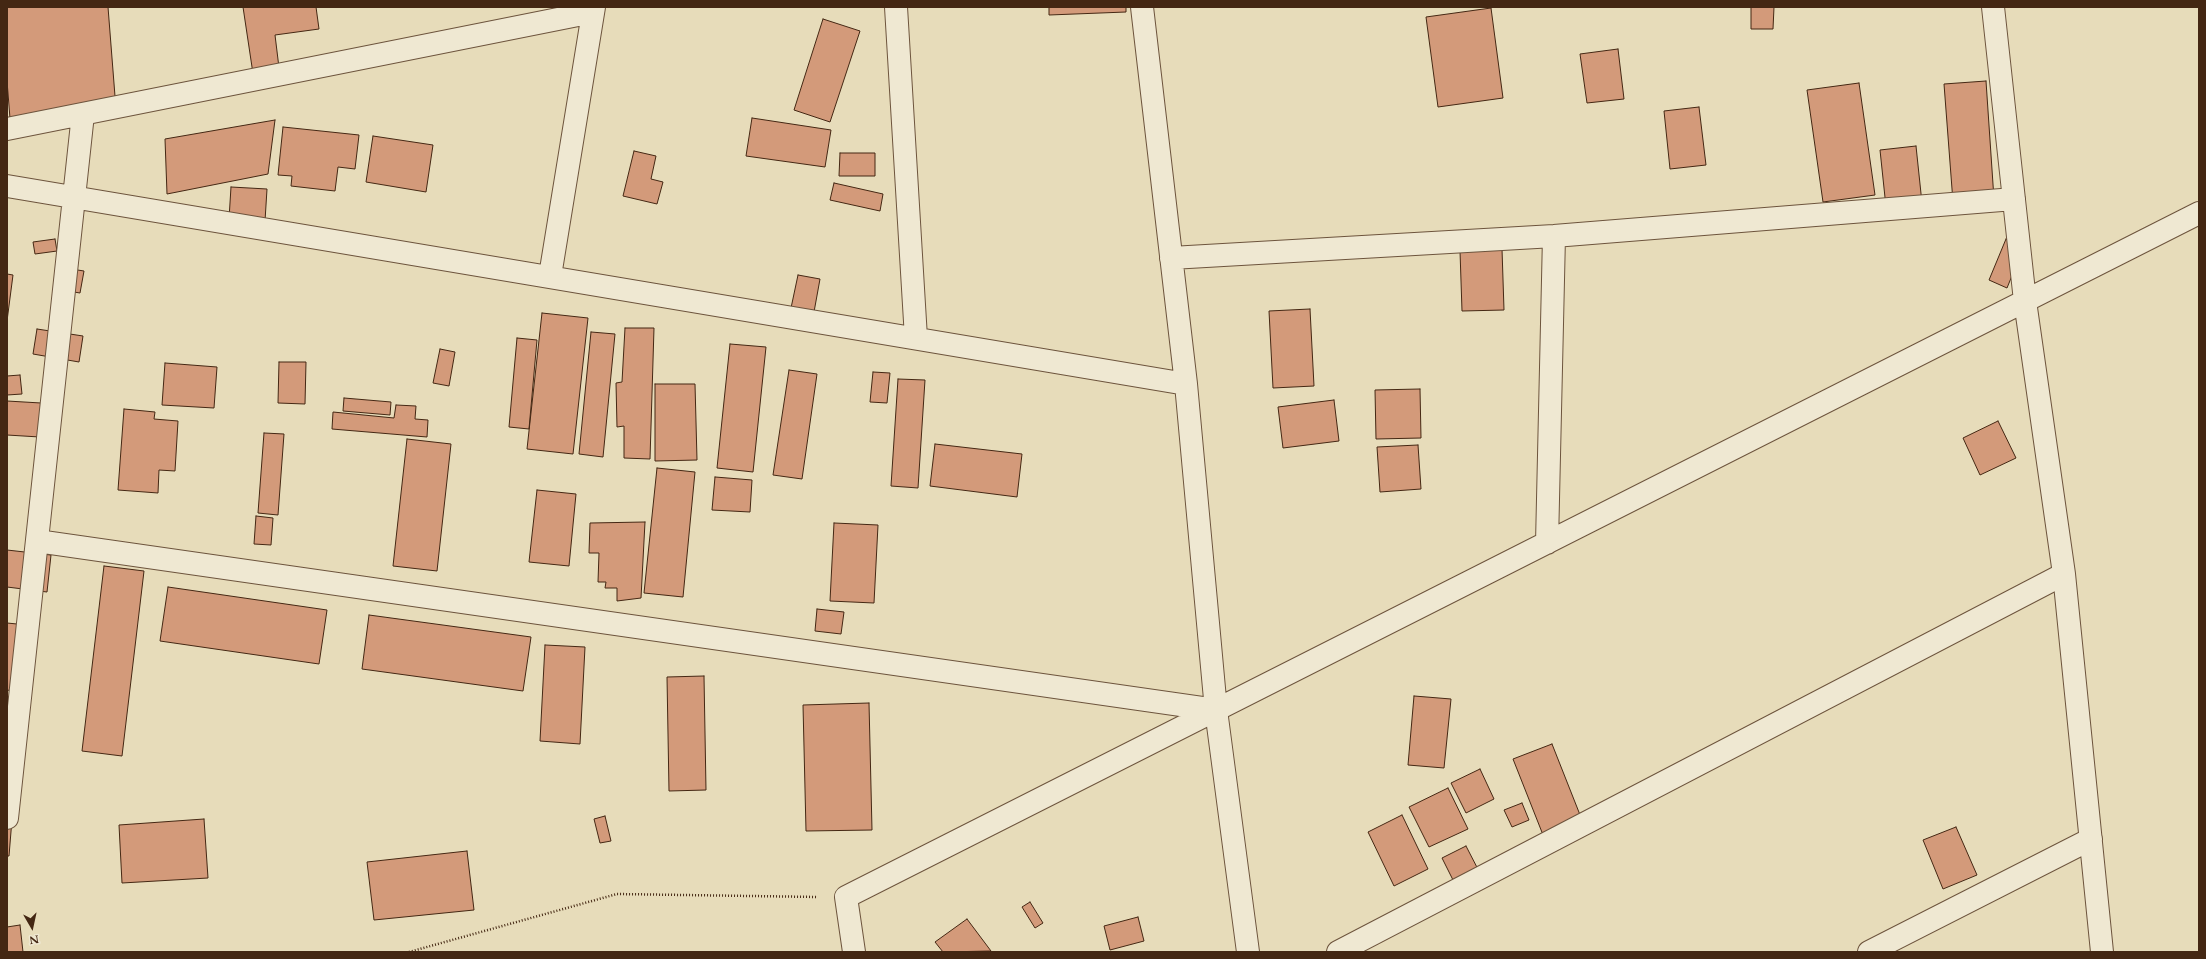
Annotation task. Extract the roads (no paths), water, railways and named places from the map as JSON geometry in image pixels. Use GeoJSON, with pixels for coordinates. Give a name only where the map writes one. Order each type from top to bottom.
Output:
{"type":"FeatureCollection","features":[{"type":"Feature","properties":{"kind":"street"},"geometry":{"type":"LineString","coordinates":[[896,7],[916,338]]}},
{"type":"Feature","properties":{"kind":"street"},"geometry":{"type":"LineString","coordinates":[[1142,7],[1186,384],[1216,710],[1248,952]]}},
{"type":"Feature","properties":{"kind":"street"},"geometry":{"type":"LineString","coordinates":[[1993,7],[2025,301],[2064,574],[2102,952]]}},
{"type":"Feature","properties":{"kind":"street"},"geometry":{"type":"LineString","coordinates":[[7,129],[594,10],[550,276]]}},
{"type":"Feature","properties":{"kind":"street"},"geometry":{"type":"LineString","coordinates":[[7,818],[11,738],[37,541],[83,114]]}},
{"type":"Feature","properties":{"kind":"street"},"geometry":{"type":"LineString","coordinates":[[7,186],[74,199],[550,276],[1186,384]]}},
{"type":"Feature","properties":{"kind":"street"},"geometry":{"type":"LineString","coordinates":[[1171,258],[1554,236],[2014,199]]}},
{"type":"Feature","properties":{"kind":"street"},"geometry":{"type":"LineString","coordinates":[[854,952],[846,897],[2199,213]]}},
{"type":"Feature","properties":{"kind":"street"},"geometry":{"type":"LineString","coordinates":[[1547,543],[1554,236]]}},
{"type":"Feature","properties":{"kind":"street"},"geometry":{"type":"LineString","coordinates":[[37,541],[1216,710]]}},
{"type":"Feature","properties":{"kind":"street"},"geometry":{"type":"LineString","coordinates":[[1338,952],[2064,574]]}},
{"type":"Feature","properties":{"kind":"street"},"geometry":{"type":"LineString","coordinates":[[1869,952],[2091,839]]}}]}
